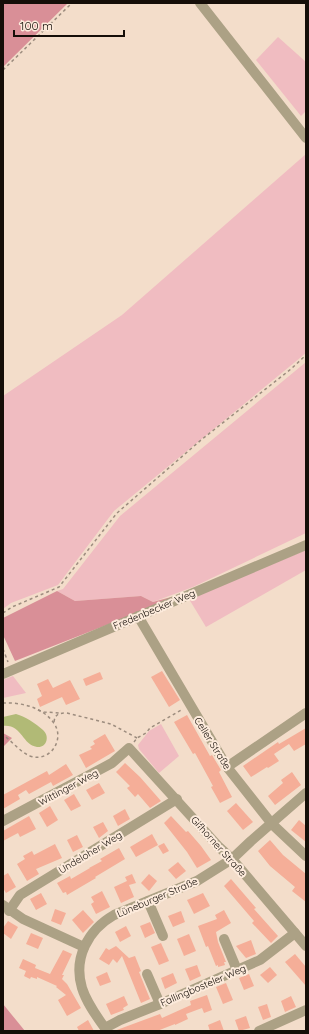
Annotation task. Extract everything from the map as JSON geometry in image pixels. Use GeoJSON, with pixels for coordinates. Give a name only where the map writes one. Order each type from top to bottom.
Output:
{"type":"FeatureCollection","features":[{"type":"Feature","properties":{"kind":"street"},"geometry":{"type":"LineString","coordinates":[[200,3],[306,138]]}},
{"type":"Feature","properties":{"kind":"street","name":"Fredenbecker Weg"},"geometry":{"type":"LineString","coordinates":[[7,672],[306,545]]}},
{"type":"Feature","properties":{"kind":"street","name":"Celler Straße"},"geometry":{"type":"LineString","coordinates":[[138,616],[227,767],[272,824],[306,856]]}},
{"type":"Feature","properties":{"kind":"street"},"geometry":{"type":"LineString","coordinates":[[227,767],[306,713]]}},
{"type":"Feature","properties":{"kind":"street","name":"Gifhorner Straße"},"geometry":{"type":"LineString","coordinates":[[130,748],[219,847],[232,859],[306,946]]}},
{"type":"Feature","properties":{"kind":"street","name":"Wittinger Weg"},"geometry":{"type":"LineString","coordinates":[[3,821],[112,763],[130,748]]}},
{"type":"Feature","properties":{"kind":"street","name":"Lüneburger Straße"},"geometry":{"type":"LineString","coordinates":[[106,1029],[88,1002],[82,989],[80,968],[84,947],[90,936],[103,922],[120,912],[197,881],[232,859],[306,793]]}},
{"type":"Feature","properties":{"kind":"street","name":"Undeloher Weg"},"geometry":{"type":"LineString","coordinates":[[6,908],[20,895],[177,799]]}},
{"type":"Feature","properties":{"kind":"street"},"geometry":{"type":"LineString","coordinates":[[148,901],[163,936]]}},
{"type":"Feature","properties":{"kind":"street"},"geometry":{"type":"LineString","coordinates":[[6,908],[23,919],[84,947]]}},
{"type":"Feature","properties":{"kind":"street","name":"Fallingbosteler Weg"},"geometry":{"type":"LineString","coordinates":[[106,1029],[120,1020],[260,960],[295,933]]}},
{"type":"Feature","properties":{"kind":"street"},"geometry":{"type":"LineString","coordinates":[[224,939],[237,970]]}},
{"type":"Feature","properties":{"kind":"street"},"geometry":{"type":"LineString","coordinates":[[148,974],[160,1004]]}},
{"type":"Feature","properties":{"kind":"street"},"geometry":{"type":"LineString","coordinates":[[259,1031],[306,1010]]}},
{"type":"Feature","properties":{"kind":"path"},"geometry":{"type":"LineString","coordinates":[[3,70],[72,3]]}},
{"type":"Feature","properties":{"kind":"path"},"geometry":{"type":"LineString","coordinates":[[3,613],[12,607],[59,587],[117,513],[201,440],[291,369],[306,355]]}},
{"type":"Feature","properties":{"kind":"path"},"geometry":{"type":"LineString","coordinates":[[3,648],[7,672]]}},
{"type":"Feature","properties":{"kind":"path"},"geometry":{"type":"LineString","coordinates":[[3,703],[21,703],[44,712],[71,714],[111,724],[137,738]]}},
{"type":"Feature","properties":{"kind":"path"},"geometry":{"type":"LineString","coordinates":[[130,748],[137,738],[158,723],[190,705]]}},
{"type":"Feature","properties":{"kind":"path"},"geometry":{"type":"LineString","coordinates":[[36,709],[54,722]]}},
{"type":"Feature","properties":{"kind":"path"},"geometry":{"type":"LineString","coordinates":[[3,735],[28,755],[42,756],[51,752],[55,748],[57,733],[54,722],[56,715],[60,713]]}},
{"type":"Feature","properties":{"kind":"shaded area"},"geometry":{"type":"Polygon","coordinates":[[[3,3],[68,3],[3,67],[3,3]]]}},
{"type":"Feature","properties":{"kind":"shaded area"},"geometry":{"type":"Polygon","coordinates":[[[278,37],[306,62],[306,111],[301,116],[256,60],[278,37]]]}},
{"type":"Feature","properties":{"kind":"shaded area"},"geometry":{"type":"Polygon","coordinates":[[[306,154],[306,353],[114,511],[58,585],[11,603],[3,609],[3,396],[122,315],[306,154]]]}},
{"type":"Feature","properties":{"kind":"shaded area"},"geometry":{"type":"Polygon","coordinates":[[[306,362],[306,533],[193,587],[153,602],[141,596],[75,601],[57,591],[63,589],[120,516],[306,362]]]}},
{"type":"Feature","properties":{"kind":"shaded area"},"geometry":{"type":"Polygon","coordinates":[[[306,550],[306,570],[206,627],[189,599],[306,550]]]}},
{"type":"Feature","properties":{"kind":"shaded area"},"geometry":{"type":"Polygon","coordinates":[[[57,591],[75,601],[141,596],[153,602],[193,591],[15,661],[3,635],[3,618],[57,591]]]}},
{"type":"Feature","properties":{"kind":"shaded area"},"geometry":{"type":"Polygon","coordinates":[[[13,676],[26,693],[3,698],[3,680],[13,676]]]}},
{"type":"Feature","properties":{"kind":"shaded area"},"geometry":{"type":"Polygon","coordinates":[[[16,714],[30,720],[45,732],[47,738],[43,746],[37,747],[28,743],[14,728],[3,726],[3,717],[16,714]]]}},
{"type":"Feature","properties":{"kind":"shaded area"},"geometry":{"type":"Polygon","coordinates":[[[161,724],[179,756],[159,773],[139,749],[138,745],[149,731],[161,724]]]}},
{"type":"Feature","properties":{"kind":"shaded area"},"geometry":{"type":"Polygon","coordinates":[[[3,733],[12,738],[3,747],[3,733]]]}},
{"type":"Feature","properties":{"kind":"shaded area"},"geometry":{"type":"Polygon","coordinates":[[[3,1004],[25,1031],[3,1031],[3,1004]]]}},
{"type":"Feature","properties":{"kind":"building"},"geometry":{"type":"Polygon","coordinates":[[[162,671],[180,700],[169,707],[151,677],[162,671]]]}},
{"type":"Feature","properties":{"kind":"building"},"geometry":{"type":"Polygon","coordinates":[[[100,672],[103,679],[86,686],[83,679],[100,672]]]}},
{"type":"Feature","properties":{"kind":"building"},"geometry":{"type":"Polygon","coordinates":[[[48,679],[53,688],[70,680],[80,699],[66,705],[62,697],[40,707],[37,699],[42,696],[37,684],[48,679]]]}},
{"type":"Feature","properties":{"kind":"building"},"geometry":{"type":"Polygon","coordinates":[[[187,715],[210,756],[212,755],[221,770],[219,772],[232,797],[220,803],[211,787],[213,786],[195,753],[193,754],[174,722],[187,715]]]}},
{"type":"Feature","properties":{"kind":"building"},"geometry":{"type":"Polygon","coordinates":[[[306,728],[306,744],[294,751],[289,744],[274,754],[279,761],[251,777],[243,766],[278,742],[279,744],[306,728]]]}},
{"type":"Feature","properties":{"kind":"building"},"geometry":{"type":"Polygon","coordinates":[[[105,734],[115,751],[86,768],[79,755],[92,749],[90,747],[95,744],[93,741],[105,734]]]}},
{"type":"Feature","properties":{"kind":"building"},"geometry":{"type":"Polygon","coordinates":[[[125,763],[140,777],[161,801],[150,808],[138,794],[135,797],[127,788],[130,786],[116,772],[125,763]]]}},
{"type":"Feature","properties":{"kind":"building"},"geometry":{"type":"Polygon","coordinates":[[[66,764],[73,775],[53,786],[51,782],[29,794],[26,790],[18,795],[20,799],[3,809],[3,795],[47,771],[49,775],[66,764]]]}},
{"type":"Feature","properties":{"kind":"building"},"geometry":{"type":"Polygon","coordinates":[[[292,772],[301,785],[275,805],[268,796],[283,783],[281,780],[292,772]]]}},
{"type":"Feature","properties":{"kind":"building"},"geometry":{"type":"Polygon","coordinates":[[[99,783],[105,793],[92,800],[86,790],[99,783]]]}},
{"type":"Feature","properties":{"kind":"building"},"geometry":{"type":"Polygon","coordinates":[[[74,794],[81,806],[71,811],[64,800],[74,794]]]}},
{"type":"Feature","properties":{"kind":"building"},"geometry":{"type":"Polygon","coordinates":[[[236,803],[253,822],[243,830],[227,811],[236,803]]]}},
{"type":"Feature","properties":{"kind":"building"},"geometry":{"type":"Polygon","coordinates":[[[50,806],[58,820],[47,827],[39,813],[50,806]]]}},
{"type":"Feature","properties":{"kind":"building"},"geometry":{"type":"Polygon","coordinates":[[[125,809],[130,819],[118,826],[113,816],[125,809]]]}},
{"type":"Feature","properties":{"kind":"building"},"geometry":{"type":"Polygon","coordinates":[[[29,816],[36,829],[20,837],[18,833],[3,841],[3,831],[29,816]]]}},
{"type":"Feature","properties":{"kind":"building"},"geometry":{"type":"Polygon","coordinates":[[[171,816],[186,832],[188,831],[211,860],[197,868],[187,852],[164,823],[171,816]]]}},
{"type":"Feature","properties":{"kind":"building"},"geometry":{"type":"Polygon","coordinates":[[[299,820],[306,826],[306,842],[291,830],[299,820]]]}},
{"type":"Feature","properties":{"kind":"building"},"geometry":{"type":"Polygon","coordinates":[[[103,822],[108,831],[99,838],[93,827],[103,822]]]}},
{"type":"Feature","properties":{"kind":"building"},"geometry":{"type":"Polygon","coordinates":[[[152,834],[158,845],[136,857],[130,847],[152,834]]]}},
{"type":"Feature","properties":{"kind":"building"},"geometry":{"type":"Polygon","coordinates":[[[77,835],[83,847],[73,852],[67,840],[77,835]]]}},
{"type":"Feature","properties":{"kind":"building"},"geometry":{"type":"Polygon","coordinates":[[[270,840],[283,855],[306,874],[306,902],[292,891],[295,887],[270,866],[258,851],[270,840]]]}},
{"type":"Feature","properties":{"kind":"building"},"geometry":{"type":"Polygon","coordinates":[[[164,843],[169,851],[163,854],[158,846],[164,843]]]}},
{"type":"Feature","properties":{"kind":"building"},"geometry":{"type":"Polygon","coordinates":[[[55,844],[62,858],[36,869],[39,874],[27,881],[17,864],[25,859],[23,856],[32,851],[34,855],[55,844]]]}},
{"type":"Feature","properties":{"kind":"building"},"geometry":{"type":"Polygon","coordinates":[[[119,848],[125,859],[67,895],[66,892],[63,893],[57,883],[70,876],[71,879],[102,861],[100,859],[119,848]]]}},
{"type":"Feature","properties":{"kind":"building"},"geometry":{"type":"Polygon","coordinates":[[[178,862],[186,871],[176,879],[168,870],[178,862]]]}},
{"type":"Feature","properties":{"kind":"building"},"geometry":{"type":"Polygon","coordinates":[[[8,873],[16,887],[6,893],[3,888],[3,876],[8,873]]]}},
{"type":"Feature","properties":{"kind":"building"},"geometry":{"type":"Polygon","coordinates":[[[132,874],[136,883],[129,885],[134,897],[121,903],[114,887],[127,881],[125,877],[132,874]]]}},
{"type":"Feature","properties":{"kind":"building"},"geometry":{"type":"Polygon","coordinates":[[[149,874],[157,881],[149,891],[141,883],[149,874]]]}},
{"type":"Feature","properties":{"kind":"building"},"geometry":{"type":"Polygon","coordinates":[[[231,879],[256,908],[254,909],[278,936],[271,943],[252,923],[254,921],[224,886],[231,879]]]}},
{"type":"Feature","properties":{"kind":"building"},"geometry":{"type":"Polygon","coordinates":[[[102,891],[110,907],[96,914],[91,904],[94,902],[91,897],[102,891]]]}},
{"type":"Feature","properties":{"kind":"building"},"geometry":{"type":"Polygon","coordinates":[[[41,893],[47,904],[36,910],[30,899],[41,893]]]}},
{"type":"Feature","properties":{"kind":"building"},"geometry":{"type":"Polygon","coordinates":[[[203,893],[210,906],[194,914],[187,900],[203,893]]]}},
{"type":"Feature","properties":{"kind":"building"},"geometry":{"type":"Polygon","coordinates":[[[55,909],[66,913],[61,925],[51,921],[55,909]]]}},
{"type":"Feature","properties":{"kind":"building"},"geometry":{"type":"Polygon","coordinates":[[[83,910],[94,922],[83,933],[72,920],[83,910]]]}},
{"type":"Feature","properties":{"kind":"building"},"geometry":{"type":"Polygon","coordinates":[[[224,910],[231,923],[216,932],[218,942],[226,962],[224,962],[225,965],[218,967],[218,965],[216,966],[208,946],[206,947],[198,926],[217,919],[215,915],[224,910]]]}},
{"type":"Feature","properties":{"kind":"building"},"geometry":{"type":"Polygon","coordinates":[[[181,911],[185,922],[173,927],[168,916],[181,911]]]}},
{"type":"Feature","properties":{"kind":"building"},"geometry":{"type":"Polygon","coordinates":[[[8,921],[18,927],[11,939],[3,933],[3,928],[8,921]]]}},
{"type":"Feature","properties":{"kind":"building"},"geometry":{"type":"Polygon","coordinates":[[[150,922],[155,933],[145,938],[140,926],[150,922]]]}},
{"type":"Feature","properties":{"kind":"building"},"geometry":{"type":"Polygon","coordinates":[[[126,926],[131,936],[120,942],[115,932],[126,926]]]}},
{"type":"Feature","properties":{"kind":"building"},"geometry":{"type":"Polygon","coordinates":[[[31,933],[43,938],[38,949],[26,944],[31,933]]]}},
{"type":"Feature","properties":{"kind":"building"},"geometry":{"type":"Polygon","coordinates":[[[189,934],[196,951],[184,956],[177,939],[189,934]]]}},
{"type":"Feature","properties":{"kind":"building"},"geometry":{"type":"Polygon","coordinates":[[[251,940],[256,954],[246,958],[236,946],[251,940]]]}},
{"type":"Feature","properties":{"kind":"building"},"geometry":{"type":"Polygon","coordinates":[[[161,943],[169,961],[159,965],[151,947],[161,943]]]}},
{"type":"Feature","properties":{"kind":"building"},"geometry":{"type":"Polygon","coordinates":[[[116,946],[129,958],[135,956],[141,971],[139,972],[150,999],[141,1003],[122,956],[117,963],[113,959],[109,965],[99,959],[106,948],[109,950],[116,946]]]}},
{"type":"Feature","properties":{"kind":"building"},"geometry":{"type":"Polygon","coordinates":[[[63,950],[72,954],[62,975],[64,975],[62,979],[67,984],[81,1008],[67,1016],[58,1000],[66,995],[56,987],[57,986],[37,977],[37,979],[31,977],[30,979],[24,976],[26,971],[19,968],[23,959],[36,965],[35,968],[50,974],[63,950]]]}},
{"type":"Feature","properties":{"kind":"building"},"geometry":{"type":"Polygon","coordinates":[[[295,954],[306,967],[306,986],[285,962],[295,954]]]}},
{"type":"Feature","properties":{"kind":"building"},"geometry":{"type":"Polygon","coordinates":[[[197,965],[201,976],[190,981],[185,969],[197,965]]]}},
{"type":"Feature","properties":{"kind":"building"},"geometry":{"type":"Polygon","coordinates":[[[270,967],[277,975],[268,983],[260,975],[270,967]]]}},
{"type":"Feature","properties":{"kind":"building"},"geometry":{"type":"Polygon","coordinates":[[[107,972],[111,982],[100,986],[96,977],[107,972]]]}},
{"type":"Feature","properties":{"kind":"building"},"geometry":{"type":"Polygon","coordinates":[[[173,973],[177,983],[165,989],[161,978],[173,973]]]}},
{"type":"Feature","properties":{"kind":"building"},"geometry":{"type":"Polygon","coordinates":[[[249,974],[254,986],[244,990],[239,978],[249,974]]]}},
{"type":"Feature","properties":{"kind":"building"},"geometry":{"type":"Polygon","coordinates":[[[226,983],[233,1000],[223,1004],[216,987],[226,983]]]}},
{"type":"Feature","properties":{"kind":"building"},"geometry":{"type":"Polygon","coordinates":[[[207,995],[212,1010],[204,1013],[202,1008],[186,1014],[188,1019],[175,1025],[157,1031],[114,1031],[160,1014],[162,1018],[191,1005],[190,1001],[207,995]]]}},
{"type":"Feature","properties":{"kind":"building"},"geometry":{"type":"Polygon","coordinates":[[[124,996],[128,1005],[123,1008],[124,1010],[111,1015],[106,1004],[124,996]]]}},
{"type":"Feature","properties":{"kind":"building"},"geometry":{"type":"Polygon","coordinates":[[[291,996],[296,1007],[285,1012],[281,1001],[291,996]]]}},
{"type":"Feature","properties":{"kind":"building"},"geometry":{"type":"Polygon","coordinates":[[[267,1004],[271,1017],[263,1020],[258,1007],[267,1004]]]}},
{"type":"Feature","properties":{"kind":"building"},"geometry":{"type":"Polygon","coordinates":[[[246,1016],[250,1028],[239,1031],[235,1020],[246,1016]]]}},
{"type":"Feature","properties":{"kind":"building"},"geometry":{"type":"Polygon","coordinates":[[[88,1020],[94,1031],[79,1031],[77,1027],[88,1020]]]}},
{"type":"Feature","properties":{"kind":"building"},"geometry":{"type":"Polygon","coordinates":[[[220,1020],[224,1031],[210,1031],[208,1025],[220,1020]]]}}]}
